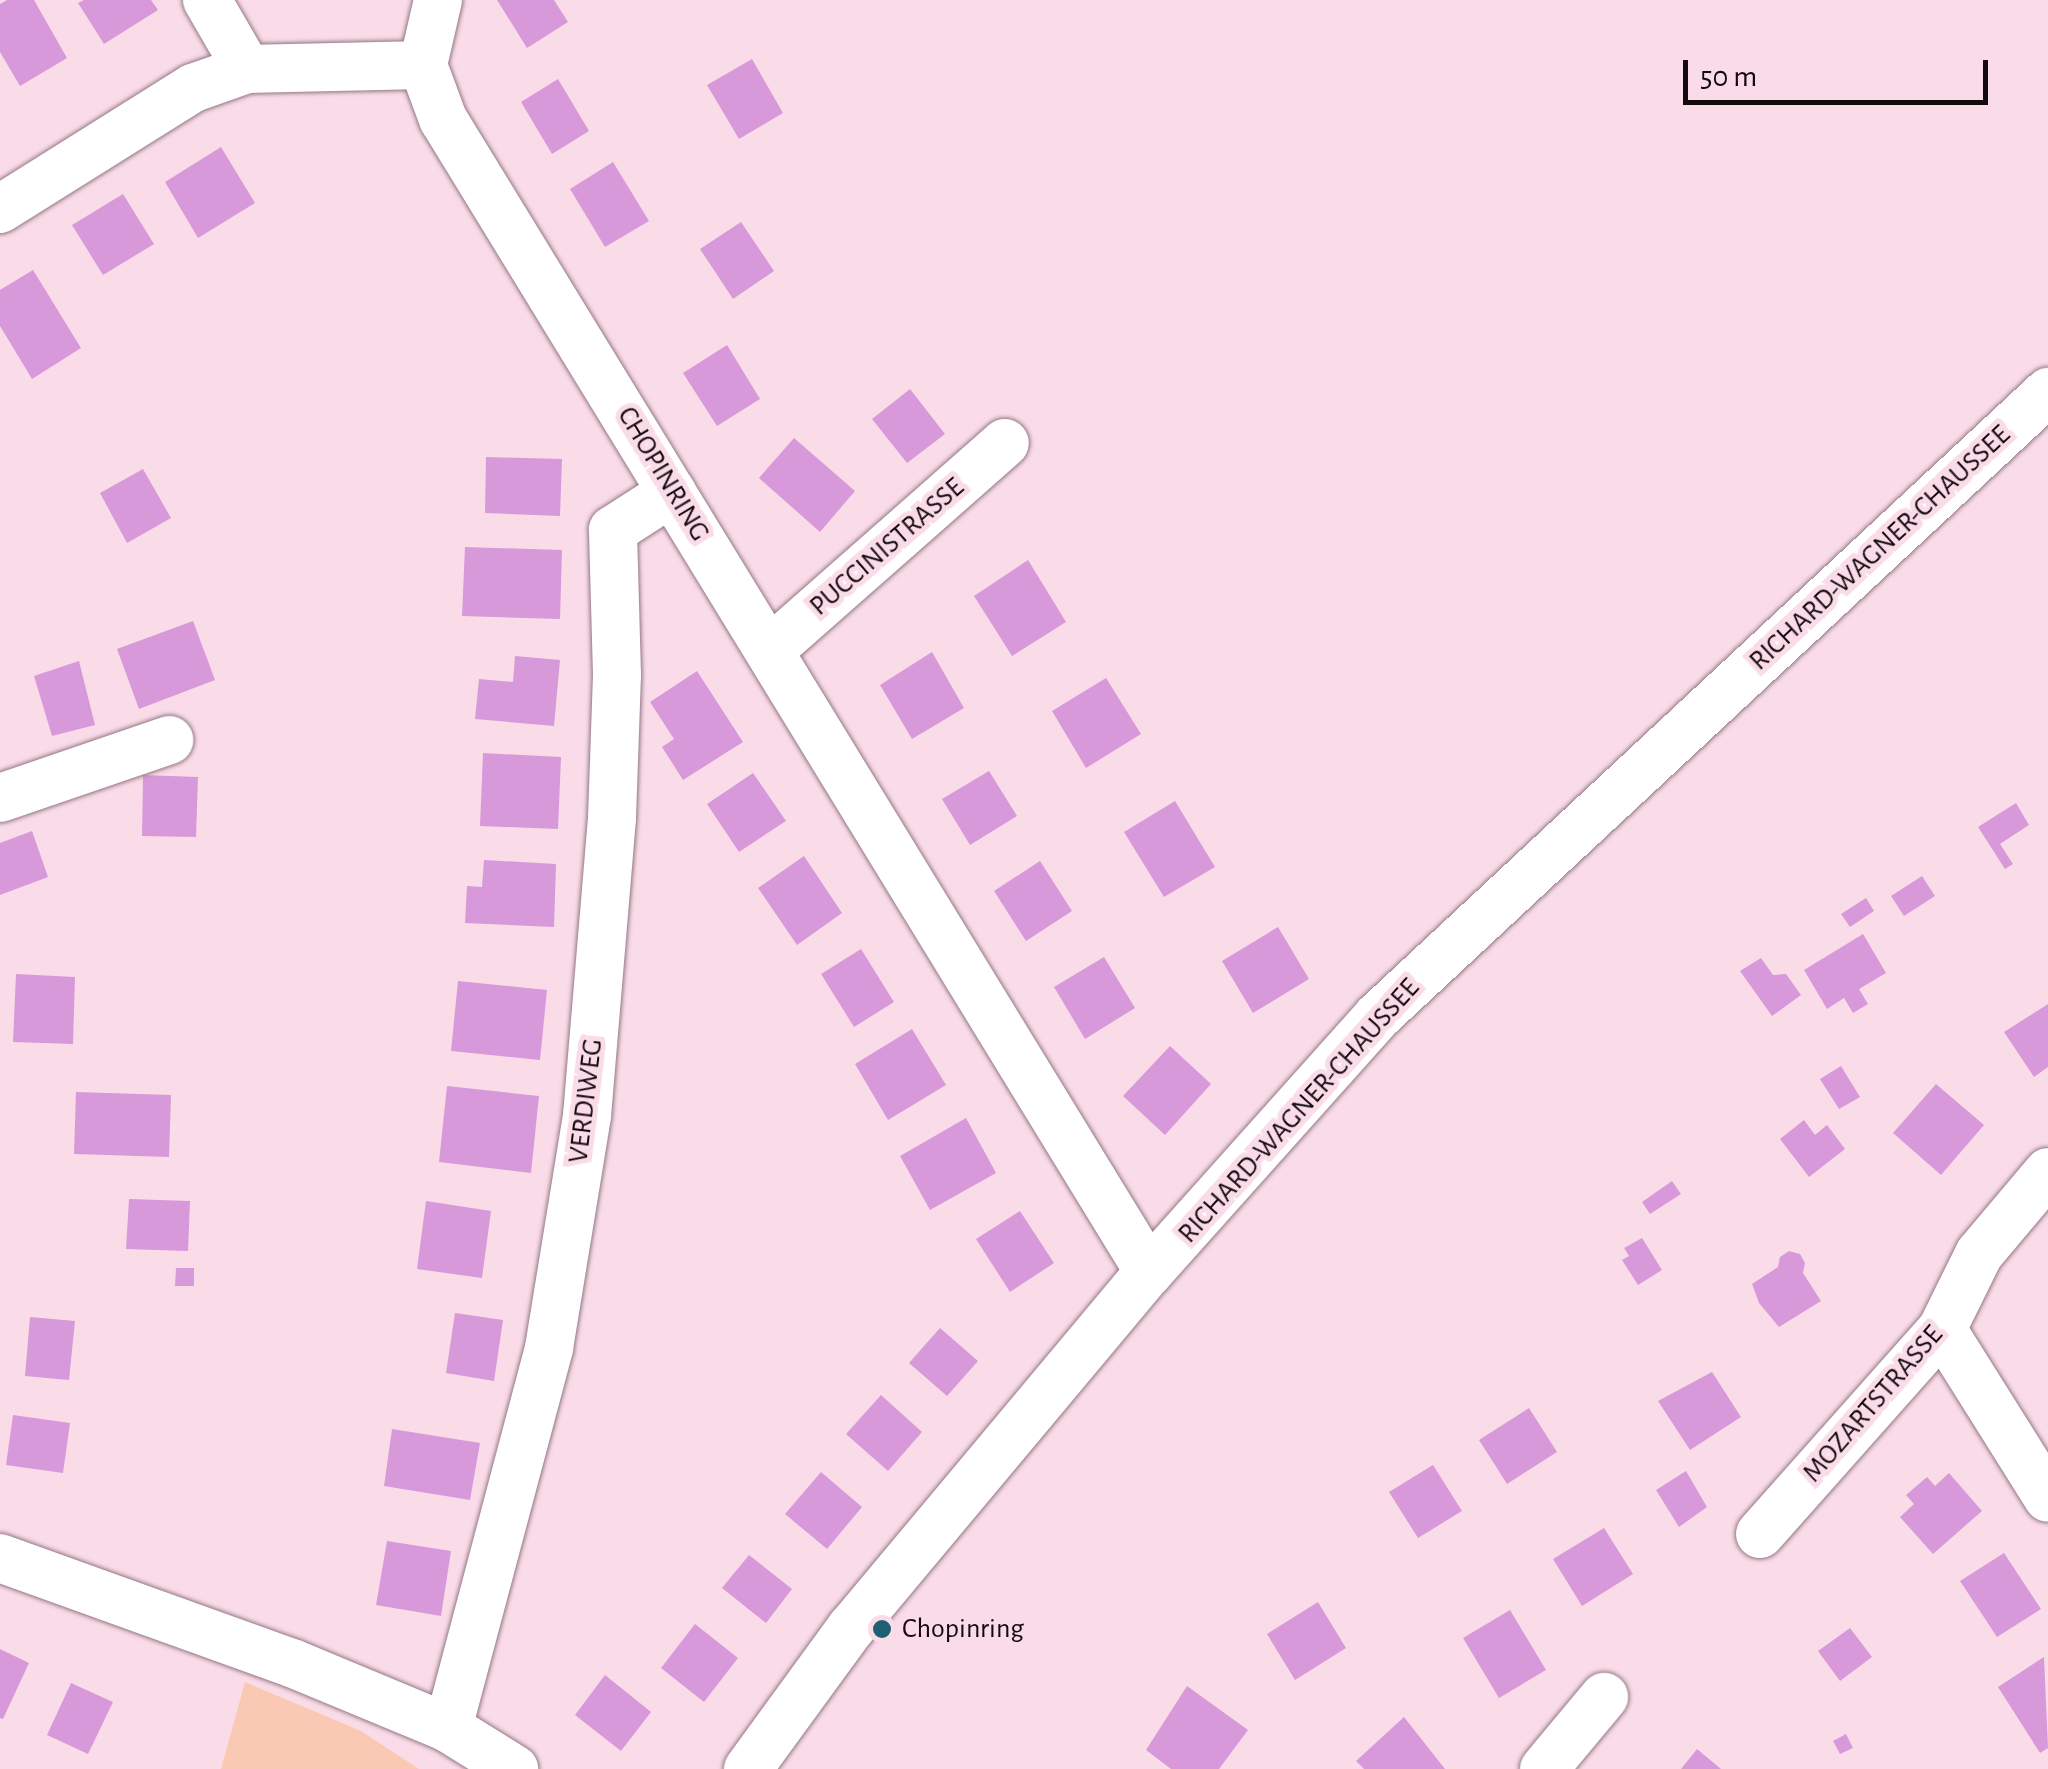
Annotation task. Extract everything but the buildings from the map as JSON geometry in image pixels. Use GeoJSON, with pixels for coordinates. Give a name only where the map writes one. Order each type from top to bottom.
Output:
{"type":"FeatureCollection","features":[{"type":"Feature","properties":{"kind":"street"},"geometry":{"type":"LineString","coordinates":[[207,0],[247,69]]}},
{"type":"Feature","properties":{"kind":"street"},"geometry":{"type":"LineString","coordinates":[[0,208],[194,88],[247,69],[423,65],[438,0]]}},
{"type":"Feature","properties":{"kind":"street","name":"CHOPINRING"},"geometry":{"type":"LineString","coordinates":[[423,65],[442,118],[552,313],[672,492],[1149,1272]]}},
{"type":"Feature","properties":{"kind":"street","name":"RICHARD-WAGNER-CHAUSSEE"},"geometry":{"type":"LineString","coordinates":[[748,1769],[851,1628],[1149,1272],[1378,1016],[2048,392]]}},
{"type":"Feature","properties":{"kind":"street","name":"PUCCINISTRASSE"},"geometry":{"type":"LineString","coordinates":[[770,650],[1005,443]]}},
{"type":"Feature","properties":{"kind":"street","name":"VERDIWEG"},"geometry":{"type":"LineString","coordinates":[[448,1728],[549,1348],[587,1116],[612,818],[617,675],[613,530],[672,492]]}},
{"type":"Feature","properties":{"kind":"street"},"geometry":{"type":"LineString","coordinates":[[0,798],[170,740]]}},
{"type":"Feature","properties":{"kind":"street","name":"MOZARTSTRASSE"},"geometry":{"type":"LineString","coordinates":[[1760,1534],[1942,1329],[1979,1254],[2038,1178],[2048,1172]]}},
{"type":"Feature","properties":{"kind":"street"},"geometry":{"type":"LineString","coordinates":[[1942,1329],[2048,1498]]}},
{"type":"Feature","properties":{"kind":"street"},"geometry":{"type":"LineString","coordinates":[[0,1558],[292,1663],[448,1728],[514,1769]]}},
{"type":"Feature","properties":{"kind":"street"},"geometry":{"type":"LineString","coordinates":[[1544,1769],[1604,1698]]}},
{"type":"Feature","properties":{"kind":"shaded area"},"geometry":{"type":"Polygon","coordinates":[[[245,1682],[361,1731],[419,1769],[221,1769],[245,1682]]]}},
{"type":"Feature","properties":{"kind":"place","name":"Chopinring"},"geometry":{"type":"Point","coordinates":[882,1629]}}]}
